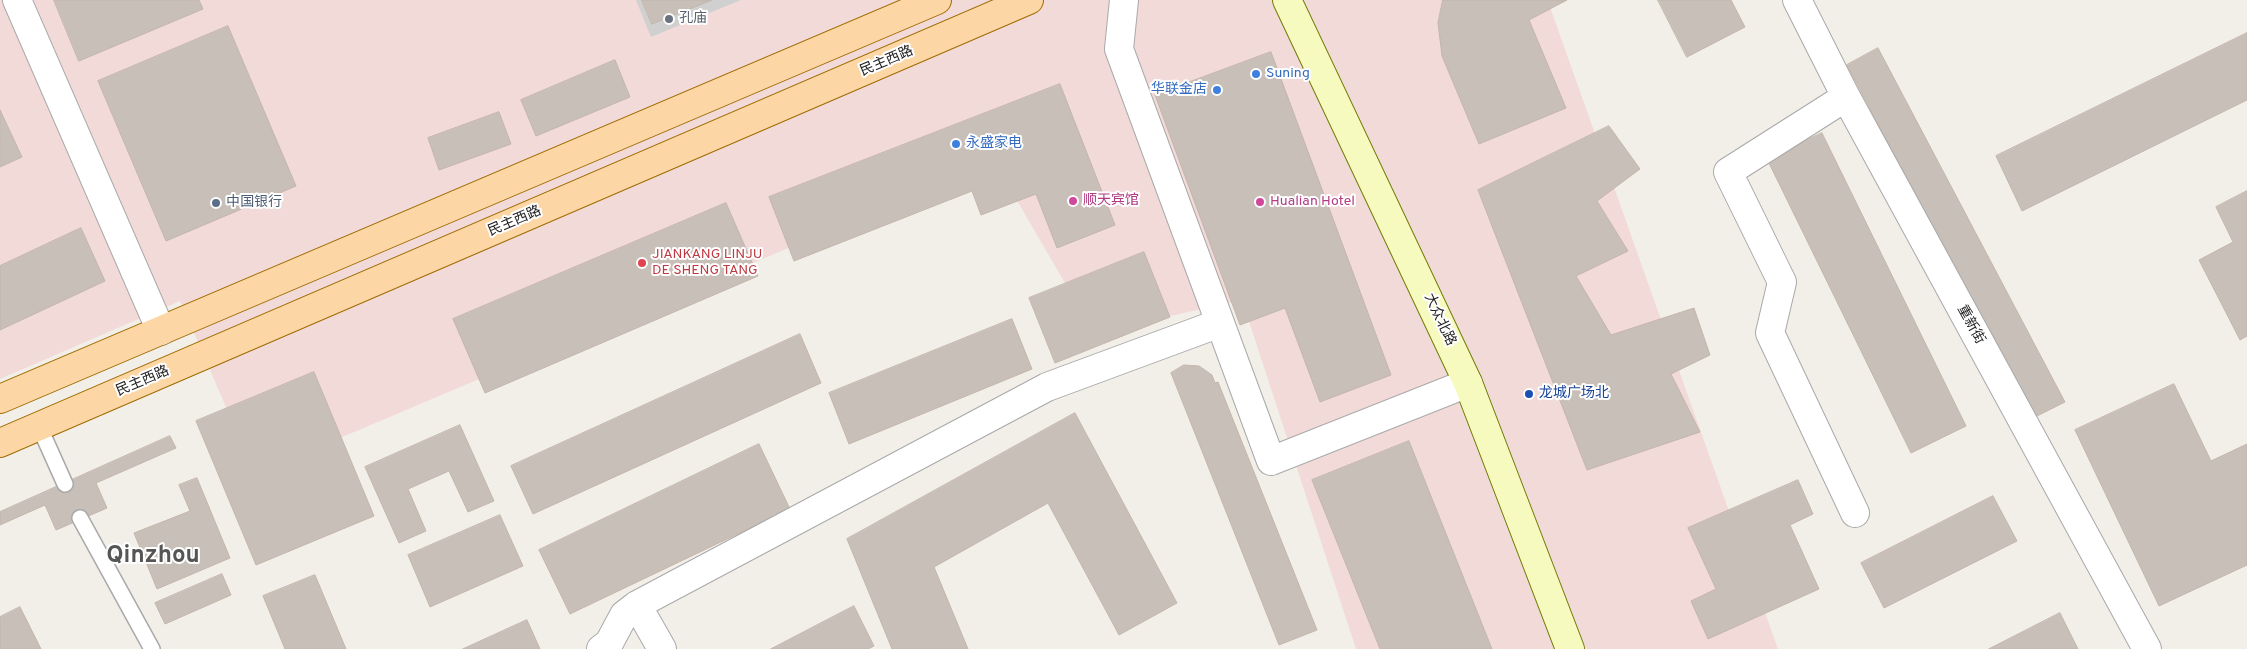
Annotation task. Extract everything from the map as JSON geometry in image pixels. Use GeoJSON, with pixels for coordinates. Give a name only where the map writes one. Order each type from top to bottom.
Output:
{"type":"FeatureCollection","features":[{"type":"Feature","properties":{"kind":"main road"},"geometry":{"type":"LineString","coordinates":[[0,399],[937,0]]}},
{"type":"Feature","properties":{"kind":"main road","name":"民主西路"},"geometry":{"type":"LineString","coordinates":[[0,444],[1029,0]]}},
{"type":"Feature","properties":{"kind":"main road","name":"大众北路"},"geometry":{"type":"LineString","coordinates":[[1286,0],[1468,383],[1570,649]]}},
{"type":"Feature","properties":{"kind":"street"},"geometry":{"type":"LineString","coordinates":[[17,0],[161,331]]}},
{"type":"Feature","properties":{"kind":"street"},"geometry":{"type":"LineString","coordinates":[[1124,0],[1118,49],[1270,461],[1468,383]]}},
{"type":"Feature","properties":{"kind":"street","name":"重新街"},"geometry":{"type":"LineString","coordinates":[[1797,0],[1846,97],[2147,649]]}},
{"type":"Feature","properties":{"kind":"street"},"geometry":{"type":"LineString","coordinates":[[1846,97],[1728,172],[1782,282],[1770,332],[1855,513]]}},
{"type":"Feature","properties":{"kind":"street"},"geometry":{"type":"LineString","coordinates":[[601,649],[610,643],[624,615],[636,605],[1047,387],[1220,323]]}},
{"type":"Feature","properties":{"kind":"street"},"geometry":{"type":"LineString","coordinates":[[636,605],[662,649]]}},
{"type":"Feature","properties":{"kind":"lane"},"geometry":{"type":"LineString","coordinates":[[39,426],[66,484]]}},
{"type":"Feature","properties":{"kind":"lane"},"geometry":{"type":"LineString","coordinates":[[80,518],[152,649]]}},
{"type":"Feature","properties":{"kind":"shaded area"},"geometry":{"type":"Polygon","coordinates":[[[0,0],[1567,0],[1550,7],[1778,649],[1356,649],[1242,300],[1094,333],[994,161],[255,474],[180,301],[0,379],[0,0]]]}},
{"type":"Feature","properties":{"kind":"shaded area","name":"孔庙"},"geometry":{"type":"Polygon","coordinates":[[[636,0],[741,0],[651,37],[636,0]]]}},
{"type":"Feature","properties":{"kind":"building"},"geometry":{"type":"Polygon","coordinates":[[[54,0],[199,0],[203,9],[79,61],[54,0]]]}},
{"type":"Feature","properties":{"kind":"building"},"geometry":{"type":"Polygon","coordinates":[[[642,0],[712,0],[652,24],[642,0]]]}},
{"type":"Feature","properties":{"kind":"building"},"geometry":{"type":"Polygon","coordinates":[[[1443,0],[1567,0],[1529,20],[1566,108],[1479,144],[1442,56],[1438,23],[1443,0]]]}},
{"type":"Feature","properties":{"kind":"building"},"geometry":{"type":"Polygon","coordinates":[[[1658,0],[1731,0],[1745,27],[1687,57],[1658,0]]]}},
{"type":"Feature","properties":{"kind":"building"},"geometry":{"type":"Polygon","coordinates":[[[228,26],[296,186],[166,241],[98,81],[228,26]]]}},
{"type":"Feature","properties":{"kind":"building"},"geometry":{"type":"Polygon","coordinates":[[[2247,33],[2247,100],[2022,211],[1996,156],[2247,33]]]}},
{"type":"Feature","properties":{"kind":"building"},"geometry":{"type":"Polygon","coordinates":[[[1878,48],[2065,402],[2033,418],[1847,65],[1878,48]]]}},
{"type":"Feature","properties":{"kind":"building","name":"Hualian Hotel"},"geometry":{"type":"Polygon","coordinates":[[[1271,52],[1391,375],[1320,402],[1285,308],[1240,325],[1155,95],[1271,52]]]}},
{"type":"Feature","properties":{"kind":"building"},"geometry":{"type":"Polygon","coordinates":[[[615,60],[630,97],[536,136],[521,100],[615,60]]]}},
{"type":"Feature","properties":{"kind":"building"},"geometry":{"type":"Polygon","coordinates":[[[1060,84],[1115,225],[1057,248],[1036,194],[981,215],[972,191],[794,261],[769,197],[1060,84]]]}},
{"type":"Feature","properties":{"kind":"building"},"geometry":{"type":"Polygon","coordinates":[[[0,110],[22,157],[0,167],[0,110]]]}},
{"type":"Feature","properties":{"kind":"building"},"geometry":{"type":"Polygon","coordinates":[[[499,112],[511,144],[439,170],[428,138],[499,112]]]}},
{"type":"Feature","properties":{"kind":"building"},"geometry":{"type":"Polygon","coordinates":[[[1609,126],[1640,169],[1597,201],[1628,251],[1576,276],[1611,335],[1694,308],[1710,355],[1671,374],[1700,432],[1587,470],[1478,190],[1609,126]]]}},
{"type":"Feature","properties":{"kind":"building"},"geometry":{"type":"Polygon","coordinates":[[[1822,133],[1966,426],[1911,453],[1767,159],[1822,133]]]}},
{"type":"Feature","properties":{"kind":"building"},"geometry":{"type":"Polygon","coordinates":[[[2247,191],[2247,336],[2240,340],[2199,260],[2233,242],[2216,207],[2247,191]]]}},
{"type":"Feature","properties":{"kind":"building"},"geometry":{"type":"Polygon","coordinates":[[[726,203],[758,276],[485,393],[453,319],[726,203]]]}},
{"type":"Feature","properties":{"kind":"building"},"geometry":{"type":"Polygon","coordinates":[[[81,228],[105,281],[0,330],[0,266],[81,228]]]}},
{"type":"Feature","properties":{"kind":"building"},"geometry":{"type":"Polygon","coordinates":[[[1144,252],[1170,317],[1055,363],[1029,298],[1144,252]]]}},
{"type":"Feature","properties":{"kind":"building"},"geometry":{"type":"Polygon","coordinates":[[[1012,319],[1032,369],[849,444],[829,393],[1012,319]]]}},
{"type":"Feature","properties":{"kind":"building"},"geometry":{"type":"Polygon","coordinates":[[[800,334],[821,383],[533,514],[511,466],[800,334]]]}},
{"type":"Feature","properties":{"kind":"building"},"geometry":{"type":"Polygon","coordinates":[[[1184,365],[1199,366],[1212,375],[1215,383],[1218,382],[1317,630],[1279,645],[1171,373],[1184,365]]]}},
{"type":"Feature","properties":{"kind":"building"},"geometry":{"type":"Polygon","coordinates":[[[314,372],[374,516],[256,565],[196,421],[314,372]]]}},
{"type":"Feature","properties":{"kind":"building"},"geometry":{"type":"Polygon","coordinates":[[[2174,384],[2211,461],[2247,444],[2247,565],[2159,606],[2075,430],[2174,384]]]}},
{"type":"Feature","properties":{"kind":"building"},"geometry":{"type":"Polygon","coordinates":[[[1075,413],[1177,603],[1119,635],[1048,503],[934,567],[968,649],[892,649],[847,539],[1075,413]]]}},
{"type":"Feature","properties":{"kind":"building"},"geometry":{"type":"Polygon","coordinates":[[[460,425],[494,501],[468,512],[449,471],[408,489],[426,531],[399,543],[365,467],[460,425]]]}},
{"type":"Feature","properties":{"kind":"building"},"geometry":{"type":"Polygon","coordinates":[[[170,436],[176,448],[96,483],[107,508],[56,530],[45,505],[0,525],[0,512],[170,436]]]}},
{"type":"Feature","properties":{"kind":"building"},"geometry":{"type":"Polygon","coordinates":[[[1409,441],[1492,649],[1380,649],[1312,480],[1409,441]]]}},
{"type":"Feature","properties":{"kind":"building"},"geometry":{"type":"Polygon","coordinates":[[[759,444],[790,509],[570,614],[539,550],[759,444]]]}},
{"type":"Feature","properties":{"kind":"building"},"geometry":{"type":"Polygon","coordinates":[[[197,478],[230,558],[157,589],[134,533],[190,511],[179,485],[197,478]]]}},
{"type":"Feature","properties":{"kind":"building"},"geometry":{"type":"Polygon","coordinates":[[[1798,480],[1813,514],[1790,525],[1819,589],[1708,639],[1691,601],[1716,589],[1688,528],[1798,480]]]}},
{"type":"Feature","properties":{"kind":"building"},"geometry":{"type":"Polygon","coordinates":[[[1993,496],[2017,541],[1884,608],[1861,563],[1993,496]]]}},
{"type":"Feature","properties":{"kind":"building"},"geometry":{"type":"Polygon","coordinates":[[[500,515],[523,566],[430,607],[408,555],[500,515]]]}},
{"type":"Feature","properties":{"kind":"building"},"geometry":{"type":"Polygon","coordinates":[[[222,574],[231,595],[165,624],[155,603],[222,574]]]}},
{"type":"Feature","properties":{"kind":"building"},"geometry":{"type":"Polygon","coordinates":[[[315,575],[346,649],[285,649],[263,596],[315,575]]]}},
{"type":"Feature","properties":{"kind":"building"},"geometry":{"type":"Polygon","coordinates":[[[854,606],[874,646],[868,649],[771,649],[854,606]]]}},
{"type":"Feature","properties":{"kind":"building"},"geometry":{"type":"Polygon","coordinates":[[[20,607],[41,649],[0,649],[0,617],[20,607]]]}},
{"type":"Feature","properties":{"kind":"building"},"geometry":{"type":"Polygon","coordinates":[[[2060,613],[2078,649],[1989,649],[2060,613]]]}},
{"type":"Feature","properties":{"kind":"building"},"geometry":{"type":"Polygon","coordinates":[[[527,620],[540,649],[463,649],[527,620]]]}},
{"type":"Feature","properties":{"kind":"place","name":"孔庙"},"geometry":{"type":"Point","coordinates":[669,19]}},
{"type":"Feature","properties":{"kind":"place","name":"Suning"},"geometry":{"type":"Point","coordinates":[1256,74]}},
{"type":"Feature","properties":{"kind":"place","name":"华联金店"},"geometry":{"type":"Point","coordinates":[1217,90]}},
{"type":"Feature","properties":{"kind":"place","name":"永盛家电"},"geometry":{"type":"Point","coordinates":[956,144]}},
{"type":"Feature","properties":{"kind":"place","name":"顺天宾馆"},"geometry":{"type":"Point","coordinates":[1073,201]}},
{"type":"Feature","properties":{"kind":"place","name":"Hualian Hotel"},"geometry":{"type":"Point","coordinates":[1260,202]}},
{"type":"Feature","properties":{"kind":"place","name":"中国银行"},"geometry":{"type":"Point","coordinates":[216,203]}},
{"type":"Feature","properties":{"kind":"place","name":"JIANKANG LINJU DE SHENG TANG"},"geometry":{"type":"Point","coordinates":[642,263]}},
{"type":"Feature","properties":{"kind":"place","name":"龙城广场北"},"geometry":{"type":"Point","coordinates":[1529,394]}},
{"type":"Feature","properties":{"kind":"district","name":"Qinzhou"},"geometry":{"type":"Point","coordinates":[153,557]}}]}
